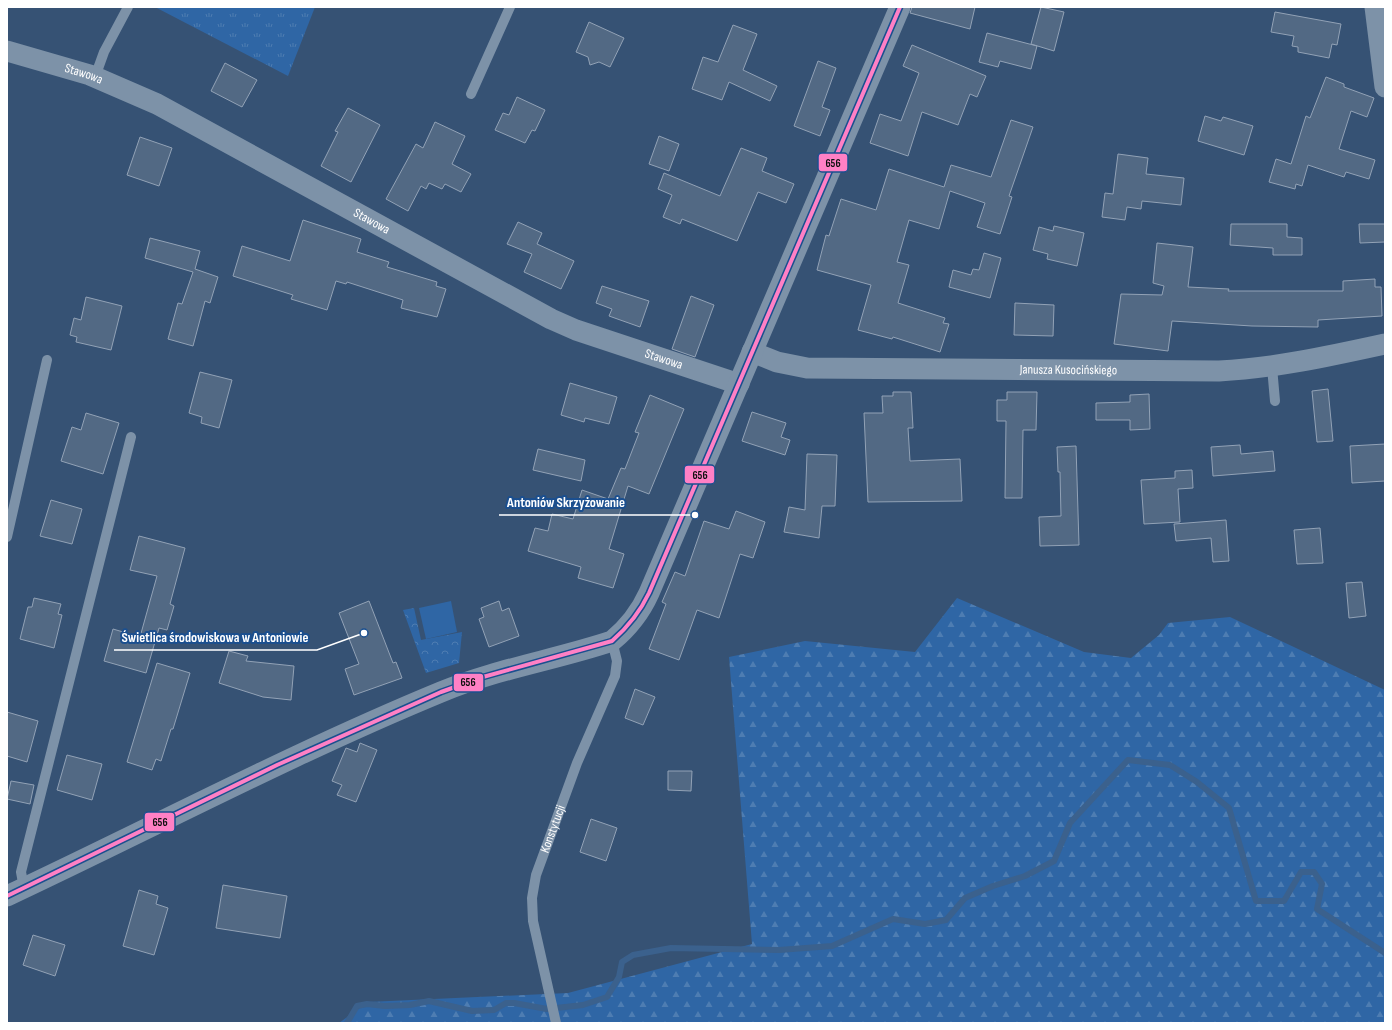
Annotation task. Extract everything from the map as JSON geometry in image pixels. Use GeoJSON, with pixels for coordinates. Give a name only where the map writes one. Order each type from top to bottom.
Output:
{"type":"FeatureCollection","features":[{"type":"Feature","properties":{"kind":"street"},"geometry":{"type":"LineString","coordinates":[[16,892],[297,755],[441,692],[489,675],[612,641],[628,628],[645,603],[900,7]]}},
{"type":"Feature","properties":{"kind":"street"},"geometry":{"type":"LineString","coordinates":[[1375,7],[1385,87]]}},
{"type":"Feature","properties":{"kind":"street","name":"Stawowa"},"geometry":{"type":"LineString","coordinates":[[7,51],[95,77],[157,104],[551,319],[576,330],[739,384]]}},
{"type":"Feature","properties":{"kind":"street","name":"Janusza Kusocińskiego"},"geometry":{"type":"LineString","coordinates":[[752,352],[789,365],[817,368],[1219,371],[1272,367],[1385,344]]}},
{"type":"Feature","properties":{"kind":"lane"},"geometry":{"type":"LineString","coordinates":[[95,77],[104,52],[128,7]]}},
{"type":"Feature","properties":{"kind":"lane"},"geometry":{"type":"LineString","coordinates":[[471,94],[510,7]]}},
{"type":"Feature","properties":{"kind":"lane"},"geometry":{"type":"LineString","coordinates":[[7,537],[47,360]]}},
{"type":"Feature","properties":{"kind":"lane"},"geometry":{"type":"LineString","coordinates":[[1272,367],[1275,401]]}},
{"type":"Feature","properties":{"kind":"lane"},"geometry":{"type":"LineString","coordinates":[[16,892],[130,437]]}},
{"type":"Feature","properties":{"kind":"lane","name":"Konstytucji"},"geometry":{"type":"LineString","coordinates":[[556,1023],[533,921],[532,898],[536,875],[577,763],[615,676],[617,661],[612,641]]}},
{"type":"Feature","properties":{"kind":"green space"},"geometry":{"type":"Polygon","coordinates":[[[155,7],[315,7],[288,76],[155,7]]]}},
{"type":"Feature","properties":{"kind":"green space"},"geometry":{"type":"Polygon","coordinates":[[[957,598],[1084,652],[1131,658],[1159,635],[1168,623],[1230,617],[1385,690],[1385,1023],[339,1023],[368,1002],[568,993],[752,944],[729,657],[805,641],[915,652],[957,598]]]}},
{"type":"Feature","properties":{"kind":"green space"},"geometry":{"type":"Polygon","coordinates":[[[451,601],[457,632],[426,639],[419,608],[451,601]]]}},
{"type":"Feature","properties":{"kind":"green space"},"geometry":{"type":"Polygon","coordinates":[[[414,608],[421,640],[462,632],[459,663],[426,673],[403,610],[414,608]]]}},
{"type":"Feature","properties":{"kind":"building"},"geometry":{"type":"Polygon","coordinates":[[[912,7],[975,7],[970,29],[910,13],[912,7]]]}},
{"type":"Feature","properties":{"kind":"building"},"geometry":{"type":"Polygon","coordinates":[[[1041,7],[1064,12],[1054,51],[1031,44],[1041,7]]]}},
{"type":"Feature","properties":{"kind":"building"},"geometry":{"type":"Polygon","coordinates":[[[1275,12],[1341,24],[1337,45],[1332,44],[1329,58],[1298,52],[1298,47],[1292,46],[1294,36],[1271,32],[1275,12]]]}},
{"type":"Feature","properties":{"kind":"building"},"geometry":{"type":"Polygon","coordinates":[[[589,22],[624,38],[610,67],[599,62],[590,65],[588,57],[576,52],[589,22]]]}},
{"type":"Feature","properties":{"kind":"building"},"geometry":{"type":"Polygon","coordinates":[[[733,25],[757,34],[743,70],[777,86],[770,101],[729,82],[722,100],[692,89],[703,57],[718,62],[733,25]]]}},
{"type":"Feature","properties":{"kind":"building"},"geometry":{"type":"Polygon","coordinates":[[[987,33],[1037,46],[1031,69],[1000,61],[998,67],[979,62],[987,33]]]}},
{"type":"Feature","properties":{"kind":"building"},"geometry":{"type":"Polygon","coordinates":[[[912,45],[986,76],[977,97],[970,94],[958,125],[922,112],[908,156],[870,143],[880,114],[901,121],[919,73],[903,66],[912,45]]]}},
{"type":"Feature","properties":{"kind":"building"},"geometry":{"type":"Polygon","coordinates":[[[818,61],[836,68],[822,107],[830,110],[820,136],[794,126],[818,61]]]}},
{"type":"Feature","properties":{"kind":"building"},"geometry":{"type":"Polygon","coordinates":[[[225,63],[257,80],[242,107],[211,91],[225,63]]]}},
{"type":"Feature","properties":{"kind":"building"},"geometry":{"type":"Polygon","coordinates":[[[1326,77],[1344,84],[1344,87],[1374,98],[1367,117],[1351,111],[1339,149],[1375,160],[1369,179],[1346,172],[1344,177],[1308,165],[1302,186],[1296,184],[1295,189],[1269,182],[1276,159],[1291,164],[1306,116],[1310,118],[1326,77]]]}},
{"type":"Feature","properties":{"kind":"building"},"geometry":{"type":"Polygon","coordinates":[[[517,97],[545,110],[535,131],[532,130],[525,143],[495,130],[503,113],[509,115],[517,97]]]}},
{"type":"Feature","properties":{"kind":"building"},"geometry":{"type":"Polygon","coordinates":[[[348,108],[380,125],[351,182],[321,166],[338,132],[335,131],[348,108]]]}},
{"type":"Feature","properties":{"kind":"building"},"geometry":{"type":"Polygon","coordinates":[[[1205,116],[1221,121],[1223,117],[1253,126],[1244,155],[1198,141],[1205,116]]]}},
{"type":"Feature","properties":{"kind":"building"},"geometry":{"type":"Polygon","coordinates":[[[1011,120],[1033,127],[1009,196],[1012,197],[1000,234],[977,227],[985,203],[950,191],[939,229],[909,220],[897,262],[909,265],[898,303],[945,318],[943,323],[949,324],[940,352],[893,337],[892,339],[858,330],[871,285],[817,270],[826,235],[829,236],[841,199],[876,210],[889,169],[944,187],[951,165],[991,177],[1011,120]]]}},
{"type":"Feature","properties":{"kind":"building"},"geometry":{"type":"Polygon","coordinates":[[[435,122],[465,136],[452,164],[471,174],[461,192],[445,184],[442,189],[429,183],[426,189],[421,186],[408,211],[386,199],[416,144],[423,148],[435,122]]]}},
{"type":"Feature","properties":{"kind":"building"},"geometry":{"type":"Polygon","coordinates":[[[659,136],[679,144],[669,171],[649,164],[659,136]]]}},
{"type":"Feature","properties":{"kind":"building"},"geometry":{"type":"Polygon","coordinates":[[[140,137],[172,148],[159,186],[127,175],[140,137]]]}},
{"type":"Feature","properties":{"kind":"building"},"geometry":{"type":"Polygon","coordinates":[[[741,148],[767,158],[762,171],[794,184],[786,203],[758,192],[737,241],[682,219],[680,224],[663,217],[672,195],[658,189],[664,173],[720,196],[741,148]]]}},
{"type":"Feature","properties":{"kind":"building"},"geometry":{"type":"Polygon","coordinates":[[[1118,154],[1148,158],[1146,174],[1184,178],[1181,205],[1142,201],[1141,209],[1127,207],[1125,220],[1102,217],[1105,193],[1113,194],[1118,154]]]}},
{"type":"Feature","properties":{"kind":"building"},"geometry":{"type":"Polygon","coordinates":[[[303,220],[361,239],[357,252],[389,262],[387,267],[437,282],[436,286],[446,289],[437,317],[401,308],[403,300],[347,282],[346,284],[336,281],[327,310],[291,299],[293,295],[233,276],[242,246],[290,261],[303,220]]]}},
{"type":"Feature","properties":{"kind":"building"},"geometry":{"type":"Polygon","coordinates":[[[518,222],[542,233],[537,244],[574,261],[561,289],[524,272],[532,254],[507,244],[518,222]]]}},
{"type":"Feature","properties":{"kind":"building"},"geometry":{"type":"Polygon","coordinates":[[[1231,224],[1287,224],[1287,237],[1302,238],[1302,255],[1273,255],[1273,248],[1230,245],[1231,224]]]}},
{"type":"Feature","properties":{"kind":"building"},"geometry":{"type":"Polygon","coordinates":[[[1359,224],[1385,224],[1385,242],[1360,243],[1359,224]]]}},
{"type":"Feature","properties":{"kind":"building"},"geometry":{"type":"Polygon","coordinates":[[[1054,226],[1084,233],[1077,266],[1047,259],[1048,254],[1033,250],[1039,227],[1053,231],[1054,226]]]}},
{"type":"Feature","properties":{"kind":"building"},"geometry":{"type":"Polygon","coordinates":[[[150,238],[200,251],[195,269],[218,277],[210,303],[205,301],[193,346],[168,339],[178,303],[182,304],[193,272],[145,258],[150,238]]]}},
{"type":"Feature","properties":{"kind":"building"},"geometry":{"type":"Polygon","coordinates":[[[1157,243],[1193,247],[1188,287],[1229,289],[1228,291],[1343,291],[1343,281],[1375,279],[1375,287],[1381,287],[1382,316],[1318,320],[1318,327],[1252,326],[1172,321],[1168,351],[1114,344],[1121,294],[1162,295],[1164,286],[1153,283],[1157,243]]]}},
{"type":"Feature","properties":{"kind":"building"},"geometry":{"type":"Polygon","coordinates":[[[984,253],[1001,258],[990,298],[949,287],[953,270],[971,275],[973,269],[979,270],[984,253]]]}},
{"type":"Feature","properties":{"kind":"building"},"geometry":{"type":"Polygon","coordinates":[[[602,286],[649,301],[640,327],[609,316],[612,309],[596,303],[602,286]]]}},
{"type":"Feature","properties":{"kind":"building"},"geometry":{"type":"Polygon","coordinates":[[[691,296],[714,305],[695,357],[672,349],[691,296]]]}},
{"type":"Feature","properties":{"kind":"building"},"geometry":{"type":"Polygon","coordinates":[[[86,297],[122,306],[111,350],[76,342],[77,337],[70,335],[74,318],[81,320],[86,297]]]}},
{"type":"Feature","properties":{"kind":"building"},"geometry":{"type":"Polygon","coordinates":[[[1015,303],[1054,305],[1053,336],[1014,335],[1015,303]]]}},
{"type":"Feature","properties":{"kind":"building"},"geometry":{"type":"Polygon","coordinates":[[[200,372],[232,380],[219,428],[201,423],[202,417],[189,413],[200,372]]]}},
{"type":"Feature","properties":{"kind":"building"},"geometry":{"type":"Polygon","coordinates":[[[570,383],[617,397],[609,424],[585,418],[584,422],[561,415],[570,383]]]}},
{"type":"Feature","properties":{"kind":"building"},"geometry":{"type":"Polygon","coordinates":[[[1328,389],[1333,441],[1317,442],[1312,391],[1328,389]]]}},
{"type":"Feature","properties":{"kind":"building"},"geometry":{"type":"Polygon","coordinates":[[[893,392],[911,392],[913,428],[908,428],[910,461],[960,459],[962,501],[868,502],[864,413],[883,413],[882,396],[893,396],[893,392]]]}},
{"type":"Feature","properties":{"kind":"building"},"geometry":{"type":"Polygon","coordinates":[[[1007,392],[1037,392],[1036,430],[1023,430],[1022,498],[1005,498],[1006,421],[997,421],[997,400],[1007,400],[1007,392]]]}},
{"type":"Feature","properties":{"kind":"building"},"geometry":{"type":"Polygon","coordinates":[[[1149,394],[1150,429],[1130,430],[1130,420],[1096,420],[1096,403],[1130,402],[1130,395],[1149,394]]]}},
{"type":"Feature","properties":{"kind":"building"},"geometry":{"type":"Polygon","coordinates":[[[650,395],[684,409],[649,494],[628,486],[609,549],[624,554],[613,588],[578,578],[581,567],[528,551],[535,528],[548,531],[552,514],[573,519],[582,490],[608,499],[621,468],[625,469],[639,433],[635,432],[650,395]]]}},
{"type":"Feature","properties":{"kind":"building"},"geometry":{"type":"Polygon","coordinates":[[[752,412],[786,423],[781,437],[790,440],[785,455],[742,441],[752,412]]]}},
{"type":"Feature","properties":{"kind":"building"},"geometry":{"type":"Polygon","coordinates":[[[86,413],[119,423],[103,474],[61,461],[72,427],[81,430],[86,413]]]}},
{"type":"Feature","properties":{"kind":"building"},"geometry":{"type":"Polygon","coordinates":[[[1385,444],[1385,481],[1352,483],[1350,446],[1385,444]]]}},
{"type":"Feature","properties":{"kind":"building"},"geometry":{"type":"Polygon","coordinates":[[[1240,445],[1241,454],[1273,451],[1275,471],[1213,476],[1211,447],[1240,445]]]}},
{"type":"Feature","properties":{"kind":"building"},"geometry":{"type":"Polygon","coordinates":[[[1076,446],[1079,545],[1040,546],[1039,517],[1061,516],[1060,472],[1058,472],[1057,447],[1076,446]]]}},
{"type":"Feature","properties":{"kind":"building"},"geometry":{"type":"Polygon","coordinates":[[[538,449],[585,460],[581,481],[533,470],[538,449]]]}},
{"type":"Feature","properties":{"kind":"building"},"geometry":{"type":"Polygon","coordinates":[[[807,454],[837,455],[835,506],[822,506],[819,538],[784,532],[789,507],[805,510],[807,454]]]}},
{"type":"Feature","properties":{"kind":"building"},"geometry":{"type":"Polygon","coordinates":[[[1192,470],[1193,488],[1178,489],[1180,522],[1144,524],[1141,480],[1175,478],[1175,471],[1192,470]]]}},
{"type":"Feature","properties":{"kind":"building"},"geometry":{"type":"Polygon","coordinates":[[[51,500],[82,509],[72,544],[40,536],[51,500]]]}},
{"type":"Feature","properties":{"kind":"building"},"geometry":{"type":"Polygon","coordinates":[[[736,511],[765,522],[753,558],[740,554],[719,618],[697,610],[679,660],[649,649],[666,604],[662,602],[675,572],[685,576],[704,521],[729,529],[736,511]]]}},
{"type":"Feature","properties":{"kind":"building"},"geometry":{"type":"Polygon","coordinates":[[[1226,520],[1229,561],[1213,562],[1211,538],[1176,541],[1174,524],[1226,520]]]}},
{"type":"Feature","properties":{"kind":"building"},"geometry":{"type":"Polygon","coordinates":[[[1320,528],[1323,563],[1297,564],[1294,530],[1320,528]]]}},
{"type":"Feature","properties":{"kind":"building"},"geometry":{"type":"Polygon","coordinates":[[[139,536],[185,548],[170,604],[174,606],[167,630],[159,628],[146,673],[104,661],[113,629],[140,637],[157,576],[130,570],[139,536]]]}},
{"type":"Feature","properties":{"kind":"building"},"geometry":{"type":"Polygon","coordinates":[[[1362,582],[1366,616],[1349,618],[1346,583],[1362,582]]]}},
{"type":"Feature","properties":{"kind":"building"},"geometry":{"type":"Polygon","coordinates":[[[34,598],[61,604],[58,614],[62,615],[54,648],[20,639],[28,607],[32,607],[34,598]]]}},
{"type":"Feature","properties":{"kind":"building"},"geometry":{"type":"Polygon","coordinates":[[[369,601],[393,663],[396,662],[402,678],[354,695],[345,669],[359,664],[339,613],[369,601]]]}},
{"type":"Feature","properties":{"kind":"building"},"geometry":{"type":"Polygon","coordinates":[[[499,601],[502,611],[509,608],[519,636],[489,647],[479,619],[484,617],[481,608],[499,601]]]}},
{"type":"Feature","properties":{"kind":"building"},"geometry":{"type":"Polygon","coordinates":[[[229,651],[248,656],[246,661],[294,666],[291,700],[263,697],[219,683],[229,651]]]}},
{"type":"Feature","properties":{"kind":"building"},"geometry":{"type":"Polygon","coordinates":[[[157,663],[190,673],[173,729],[171,729],[161,761],[156,759],[152,770],[127,762],[157,663]]]}},
{"type":"Feature","properties":{"kind":"building"},"geometry":{"type":"Polygon","coordinates":[[[635,689],[655,697],[643,725],[625,718],[635,689]]]}},
{"type":"Feature","properties":{"kind":"building"},"geometry":{"type":"Polygon","coordinates":[[[7,712],[38,721],[27,762],[7,756],[7,712]]]}},
{"type":"Feature","properties":{"kind":"building"},"geometry":{"type":"Polygon","coordinates":[[[360,743],[377,750],[356,802],[337,795],[342,785],[332,781],[346,748],[357,752],[360,743]]]}},
{"type":"Feature","properties":{"kind":"building"},"geometry":{"type":"Polygon","coordinates":[[[67,755],[102,764],[92,800],[57,790],[67,755]]]}},
{"type":"Feature","properties":{"kind":"building"},"geometry":{"type":"Polygon","coordinates":[[[668,771],[692,771],[691,791],[668,790],[668,771]]]}},
{"type":"Feature","properties":{"kind":"building"},"geometry":{"type":"Polygon","coordinates":[[[11,781],[34,785],[30,804],[7,799],[11,781]]]}},
{"type":"Feature","properties":{"kind":"building"},"geometry":{"type":"Polygon","coordinates":[[[591,819],[617,828],[606,861],[580,852],[591,819]]]}},
{"type":"Feature","properties":{"kind":"building"},"geometry":{"type":"Polygon","coordinates":[[[223,885],[287,896],[280,938],[216,928],[223,885]]]}},
{"type":"Feature","properties":{"kind":"building"},"geometry":{"type":"Polygon","coordinates":[[[139,890],[158,896],[156,904],[168,908],[154,955],[123,946],[139,890]]]}},
{"type":"Feature","properties":{"kind":"building"},"geometry":{"type":"Polygon","coordinates":[[[33,935],[65,945],[55,976],[23,965],[33,935]]]}},
{"type":"Feature","properties":{"kind":"waterway"},"geometry":{"type":"LineString","coordinates":[[347,1023],[357,1006],[367,1004],[385,1006],[410,1005],[429,1001],[472,1011],[494,1010],[506,1003],[547,1009],[583,1005],[607,997],[619,977],[622,962],[633,955],[671,948],[779,950],[832,946],[893,919],[925,924],[946,920],[965,898],[993,886],[1025,876],[1054,861],[1070,823],[1128,760],[1170,765],[1197,782],[1229,808],[1256,901],[1284,901],[1301,872],[1314,872],[1322,884],[1317,909],[1385,953]]}},
{"type":"Feature","properties":{"kind":"transit line","name":"656"},"geometry":{"type":"LineString","coordinates":[[7,896],[277,765],[441,692],[483,677],[612,641],[618,636],[638,613],[649,593],[900,7]]}},
{"type":"Feature","properties":{"kind":"place","name":"Antoniów Skrzyżowanie"},"geometry":{"type":"Point","coordinates":[695,515]}},
{"type":"Feature","properties":{"kind":"place","name":"Świetlica środowiskowa w Antoniowie"},"geometry":{"type":"Point","coordinates":[364,633]}}]}
